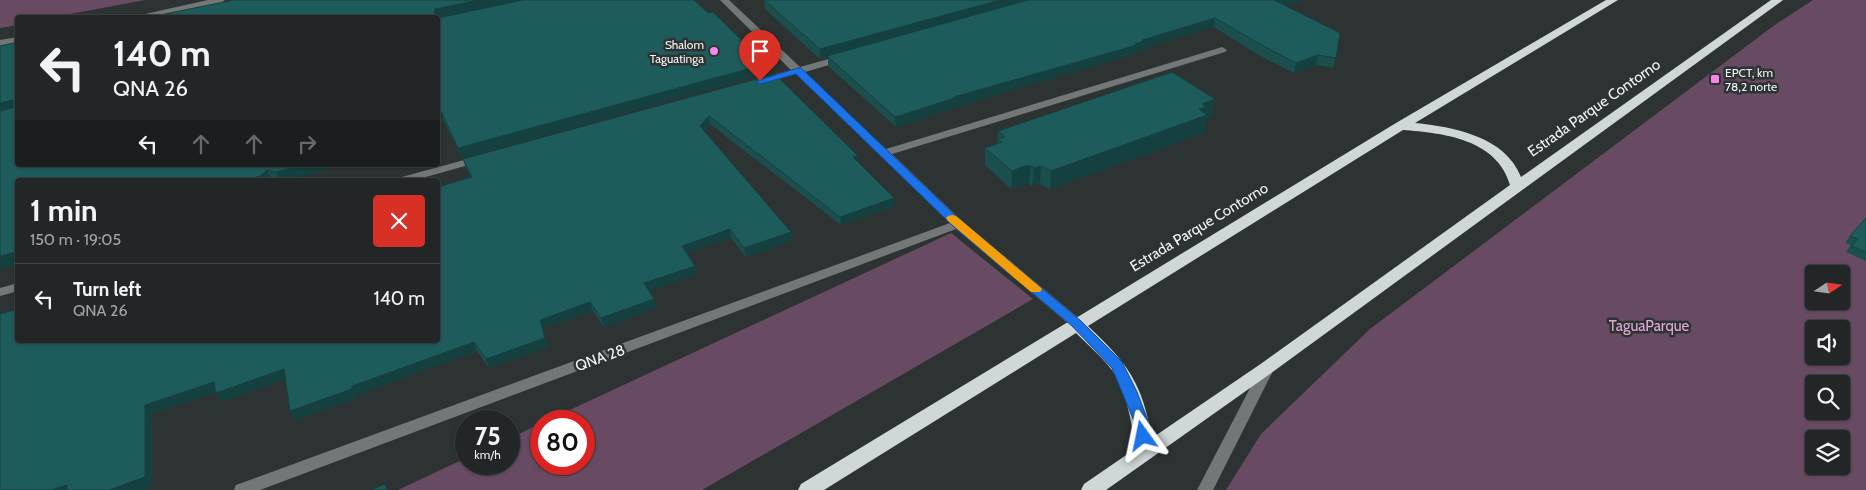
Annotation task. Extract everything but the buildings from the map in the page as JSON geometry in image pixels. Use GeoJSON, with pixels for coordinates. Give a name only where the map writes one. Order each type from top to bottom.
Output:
{"type":"FeatureCollection","features":[{"type":"Feature","properties":{"kind":"highway","name":"Estrada Parque Contorno"},"geometry":{"type":"LineString","coordinates":[[808,490],[1401,126],[1613,0]]}},
{"type":"Feature","properties":{"kind":"highway","name":"Estrada Parque Contorno"},"geometry":{"type":"LineString","coordinates":[[1091,490],[1268,367],[1778,0]]}},
{"type":"Feature","properties":{"kind":"highway"},"geometry":{"type":"LineString","coordinates":[[1401,126],[1456,133],[1479,142],[1499,155],[1511,169],[1517,186]]}},
{"type":"Feature","properties":{"kind":"highway"},"geometry":{"type":"LineString","coordinates":[[1076,324],[1118,365],[1141,421],[1145,452]]}},
{"type":"Feature","properties":{"kind":"street"},"geometry":{"type":"LineString","coordinates":[[147,15],[221,0]]}},
{"type":"Feature","properties":{"kind":"street"},"geometry":{"type":"LineString","coordinates":[[724,0],[958,224],[1076,324]]}},
{"type":"Feature","properties":{"kind":"street"},"geometry":{"type":"LineString","coordinates":[[0,43],[15,40]]}},
{"type":"Feature","properties":{"kind":"street"},"geometry":{"type":"LineString","coordinates":[[884,153],[1222,50]]}},
{"type":"Feature","properties":{"kind":"street"},"geometry":{"type":"LineString","coordinates":[[751,84],[854,55]]}},
{"type":"Feature","properties":{"kind":"street"},"geometry":{"type":"LineString","coordinates":[[409,178],[487,156]]}},
{"type":"Feature","properties":{"kind":"street","name":"QNA 28"},"geometry":{"type":"LineString","coordinates":[[242,490],[958,224]]}},
{"type":"Feature","properties":{"kind":"street"},"geometry":{"type":"LineString","coordinates":[[0,292],[15,288]]}},
{"type":"Feature","properties":{"kind":"street"},"geometry":{"type":"LineString","coordinates":[[1205,490],[1268,367]]}},
{"type":"Feature","properties":{"kind":"green space"},"geometry":{"type":"Polygon","coordinates":[[[0,0],[145,0],[65,15],[15,15],[15,25],[0,28],[0,0]]]}},
{"type":"Feature","properties":{"kind":"green space","name":"TaguaParque"},"geometry":{"type":"Polygon","coordinates":[[[1813,0],[1866,0],[1866,490],[1226,490],[1261,434],[1370,329],[1776,24],[1813,0]]]}},
{"type":"Feature","properties":{"kind":"green space"},"geometry":{"type":"Polygon","coordinates":[[[951,233],[1033,299],[702,490],[398,490],[455,463],[455,475],[520,475],[520,434],[530,428],[530,475],[595,475],[595,410],[570,410],[951,233]]]}},
{"type":"Feature","properties":{"kind":"slow traffic"},"geometry":{"type":"LineString","coordinates":[[952,218],[1036,289]]}},
{"type":"Feature","properties":{"kind":"place","name":"Shalom Taguatinga"},"geometry":{"type":"Point","coordinates":[714,51]}},
{"type":"Feature","properties":{"kind":"place","name":"EPCT, km 78,2 norte"},"geometry":{"type":"Point","coordinates":[1715,79]}},
{"type":"Feature","properties":{"kind":"route"},"geometry":{"type":"LineString","coordinates":[[760,81],[798,70],[958,224],[1076,324],[1118,365],[1141,421],[1143,436]]}}]}
